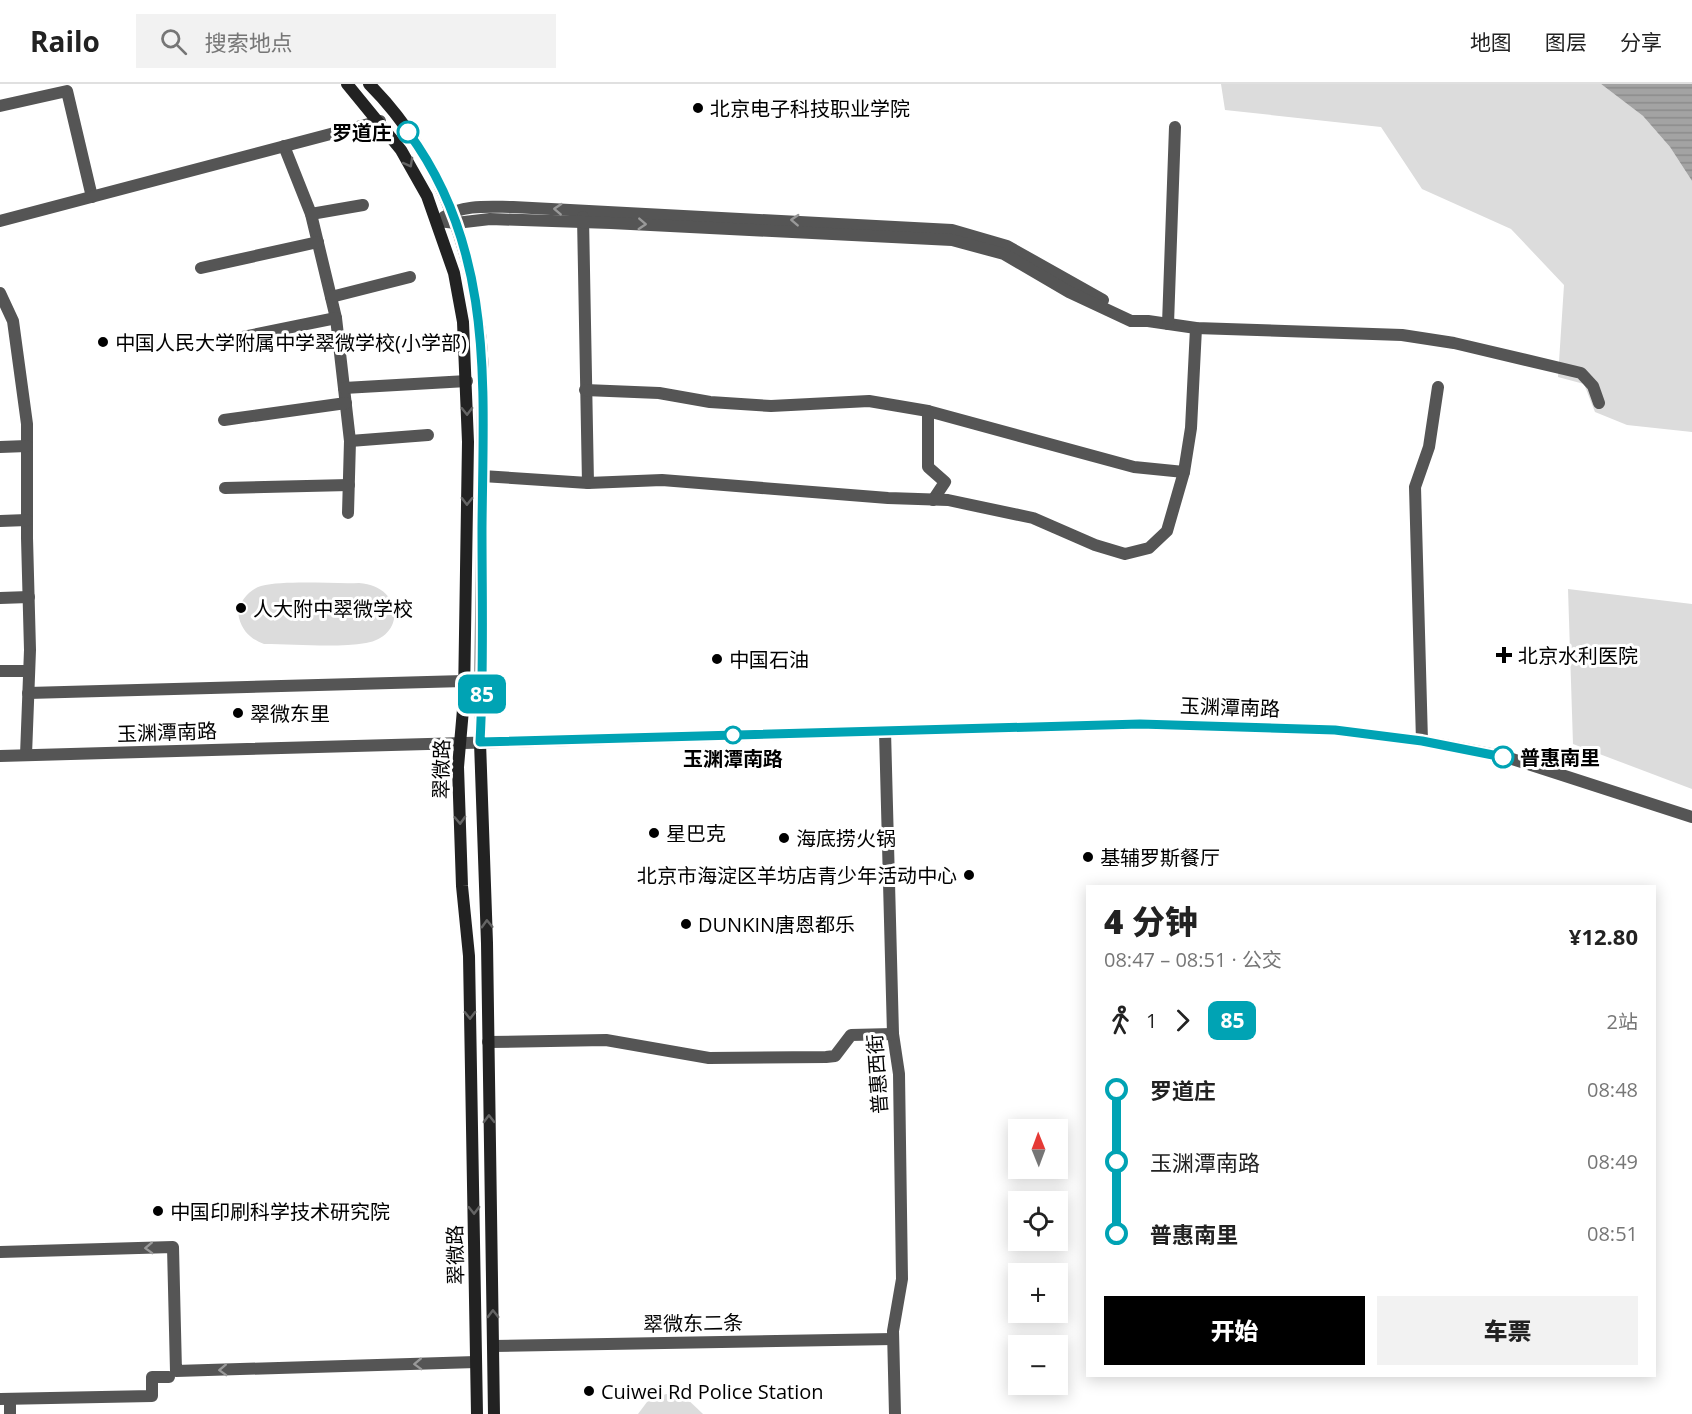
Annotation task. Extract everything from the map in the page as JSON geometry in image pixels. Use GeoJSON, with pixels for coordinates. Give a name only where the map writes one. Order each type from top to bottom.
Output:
{"type":"FeatureCollection","features":[{"type":"Feature","properties":{"kind":"main road","name":"翠微路"},"geometry":{"type":"LineString","coordinates":[[347,84],[401,150],[438,220],[454,273],[463,322],[467,381],[464,681],[458,767],[462,886],[469,956],[477,1414]]}},
{"type":"Feature","properties":{"kind":"main road","name":"翠微路"},"geometry":{"type":"LineString","coordinates":[[369,84],[383,98],[416,143],[443,189],[470,270],[480,320],[482,476],[480,742],[487,943],[494,1414]]}},
{"type":"Feature","properties":{"kind":"street"},"geometry":{"type":"LineString","coordinates":[[0,106],[67,91],[92,197]]}},
{"type":"Feature","properties":{"kind":"street"},"geometry":{"type":"LineString","coordinates":[[0,221],[380,122]]}},
{"type":"Feature","properties":{"kind":"street"},"geometry":{"type":"LineString","coordinates":[[1168,324],[1175,127]]}},
{"type":"Feature","properties":{"kind":"street"},"geometry":{"type":"LineString","coordinates":[[284,147],[311,214],[336,318],[350,441],[348,513]]}},
{"type":"Feature","properties":{"kind":"street"},"geometry":{"type":"LineString","coordinates":[[311,214],[363,205]]}},
{"type":"Feature","properties":{"kind":"street"},"geometry":{"type":"LineString","coordinates":[[438,220],[488,206],[952,230],[1007,246],[1094,295],[1148,321]]}},
{"type":"Feature","properties":{"kind":"street"},"geometry":{"type":"LineString","coordinates":[[583,210],[588,483]]}},
{"type":"Feature","properties":{"kind":"street"},"geometry":{"type":"LineString","coordinates":[[454,217],[952,240],[1004,254],[1069,292],[1131,321],[1148,321],[1196,328],[1402,335],[1454,343],[1581,373],[1593,386],[1599,403]]}},
{"type":"Feature","properties":{"kind":"street"},"geometry":{"type":"LineString","coordinates":[[201,268],[318,243]]}},
{"type":"Feature","properties":{"kind":"street"},"geometry":{"type":"LineString","coordinates":[[331,297],[410,277]]}},
{"type":"Feature","properties":{"kind":"street"},"geometry":{"type":"LineString","coordinates":[[1,296],[13,321],[27,424],[29,670],[26,755]]}},
{"type":"Feature","properties":{"kind":"street"},"geometry":{"type":"LineString","coordinates":[[223,341],[336,318]]}},
{"type":"Feature","properties":{"kind":"street"},"geometry":{"type":"LineString","coordinates":[[482,476],[588,483],[662,480],[948,500],[1033,518],[1095,545],[1125,554],[1149,548],[1167,531],[1184,472],[1191,428],[1196,328]]}},
{"type":"Feature","properties":{"kind":"street"},"geometry":{"type":"LineString","coordinates":[[344,388],[467,381]]}},
{"type":"Feature","properties":{"kind":"street"},"geometry":{"type":"LineString","coordinates":[[1422,741],[1415,487],[1429,447],[1438,387]]}},
{"type":"Feature","properties":{"kind":"street"},"geometry":{"type":"LineString","coordinates":[[585,390],[659,393],[710,402],[771,406],[869,401],[928,411],[1134,467],[1184,472]]}},
{"type":"Feature","properties":{"kind":"street"},"geometry":{"type":"LineString","coordinates":[[224,420],[346,403]]}},
{"type":"Feature","properties":{"kind":"street"},"geometry":{"type":"LineString","coordinates":[[928,411],[928,467],[945,482],[933,500]]}},
{"type":"Feature","properties":{"kind":"street"},"geometry":{"type":"LineString","coordinates":[[350,441],[428,435]]}},
{"type":"Feature","properties":{"kind":"street"},"geometry":{"type":"LineString","coordinates":[[0,447],[27,446]]}},
{"type":"Feature","properties":{"kind":"street"},"geometry":{"type":"LineString","coordinates":[[225,488],[349,485]]}},
{"type":"Feature","properties":{"kind":"street"},"geometry":{"type":"LineString","coordinates":[[0,521],[27,520]]}},
{"type":"Feature","properties":{"kind":"street"},"geometry":{"type":"LineString","coordinates":[[0,598],[29,597]]}},
{"type":"Feature","properties":{"kind":"street"},"geometry":{"type":"LineString","coordinates":[[0,671],[29,670]]}},
{"type":"Feature","properties":{"kind":"street"},"geometry":{"type":"LineString","coordinates":[[28,693],[464,681]]}},
{"type":"Feature","properties":{"kind":"street","name":"玉渊潭南路"},"geometry":{"type":"LineString","coordinates":[[0,756],[460,741],[1140,724],[1335,730],[1422,741],[1506,758],[1692,817]]}},
{"type":"Feature","properties":{"kind":"street","name":"普惠西街"},"geometry":{"type":"LineString","coordinates":[[885,731],[893,1034],[899,1074],[902,1279],[893,1339],[895,1414]]}},
{"type":"Feature","properties":{"kind":"street"},"geometry":{"type":"LineString","coordinates":[[488,1042],[606,1040],[709,1058],[826,1057],[836,1056],[851,1035],[893,1034]]}},
{"type":"Feature","properties":{"kind":"street"},"geometry":{"type":"LineString","coordinates":[[0,1252],[174,1247],[177,1371],[476,1362]]}},
{"type":"Feature","properties":{"kind":"street","name":"翠微东二条"},"geometry":{"type":"LineString","coordinates":[[493,1346],[893,1339]]}},
{"type":"Feature","properties":{"kind":"street"},"geometry":{"type":"LineString","coordinates":[[10,1414],[5,1399],[152,1396],[152,1377],[169,1377]]}},
{"type":"Feature","properties":{"kind":"shaded area"},"geometry":{"type":"Polygon","coordinates":[[[1221,84],[1601,84],[1643,116],[1670,147],[1692,181],[1692,432],[1627,425],[1595,412],[1584,384],[1558,377],[1564,285],[1511,229],[1422,189],[1381,127],[1225,110],[1221,84]]]}},
{"type":"Feature","properties":{"kind":"shaded area"},"geometry":{"type":"Polygon","coordinates":[[[1601,84],[1692,84],[1692,181],[1670,147],[1643,116],[1601,84]]]}},
{"type":"Feature","properties":{"kind":"shaded area"},"geometry":{"type":"Polygon","coordinates":[[[296,583],[359,583],[374,586],[385,593],[392,602],[394,612],[393,622],[388,632],[379,639],[366,643],[329,646],[264,644],[248,634],[239,618],[241,603],[252,591],[261,586],[296,583]]]}},
{"type":"Feature","properties":{"kind":"shaded area"},"geometry":{"type":"Polygon","coordinates":[[[1568,589],[1692,604],[1692,789],[1573,744],[1568,589]]]}},
{"type":"Feature","properties":{"kind":"shaded area"},"geometry":{"type":"Polygon","coordinates":[[[666,1394],[684,1396],[703,1414],[638,1414],[647,1402],[666,1394]]]}},
{"type":"Feature","properties":{"kind":"bus line","name":"85"},"geometry":{"type":"LineString","coordinates":[[408,132],[443,189],[470,270],[480,320],[483,370],[480,742],[1140,724],[1335,730],[1422,741],[1503,757]]}},
{"type":"Feature","properties":{"kind":"place","name":"北京电子科技职业学院"},"geometry":{"type":"Point","coordinates":[698,108]}},
{"type":"Feature","properties":{"kind":"place","name":"罗道庄"},"geometry":{"type":"Point","coordinates":[408,132]}},
{"type":"Feature","properties":{"kind":"place","name":"中国人民大学附属中学翠微学校(小学部)"},"geometry":{"type":"Point","coordinates":[103,342]}},
{"type":"Feature","properties":{"kind":"place","name":"人大附中翠微学校"},"geometry":{"type":"Point","coordinates":[241,608]}},
{"type":"Feature","properties":{"kind":"place","name":"北京水利医院"},"geometry":{"type":"Point","coordinates":[1504,655]}},
{"type":"Feature","properties":{"kind":"place","name":"中国石油"},"geometry":{"type":"Point","coordinates":[717,659]}},
{"type":"Feature","properties":{"kind":"place","name":"翠微东里"},"geometry":{"type":"Point","coordinates":[238,713]}},
{"type":"Feature","properties":{"kind":"place","name":"玉渊潭南路"},"geometry":{"type":"Point","coordinates":[733,735]}},
{"type":"Feature","properties":{"kind":"place","name":"普惠南里"},"geometry":{"type":"Point","coordinates":[1503,757]}},
{"type":"Feature","properties":{"kind":"place","name":"星巴克"},"geometry":{"type":"Point","coordinates":[654,833]}},
{"type":"Feature","properties":{"kind":"place","name":"海底捞火锅"},"geometry":{"type":"Point","coordinates":[784,838]}},
{"type":"Feature","properties":{"kind":"place","name":"基辅罗斯餐厅"},"geometry":{"type":"Point","coordinates":[1088,857]}},
{"type":"Feature","properties":{"kind":"place","name":"北京市海淀区羊坊店青少年活动中心"},"geometry":{"type":"Point","coordinates":[969,875]}},
{"type":"Feature","properties":{"kind":"place","name":"DUNKIN唐恩都乐"},"geometry":{"type":"Point","coordinates":[686,924]}},
{"type":"Feature","properties":{"kind":"place","name":"中国印刷科学技术研究院"},"geometry":{"type":"Point","coordinates":[158,1211]}},
{"type":"Feature","properties":{"kind":"place","name":"Cuiwei Rd Police Station"},"geometry":{"type":"Point","coordinates":[589,1391]}}]}
